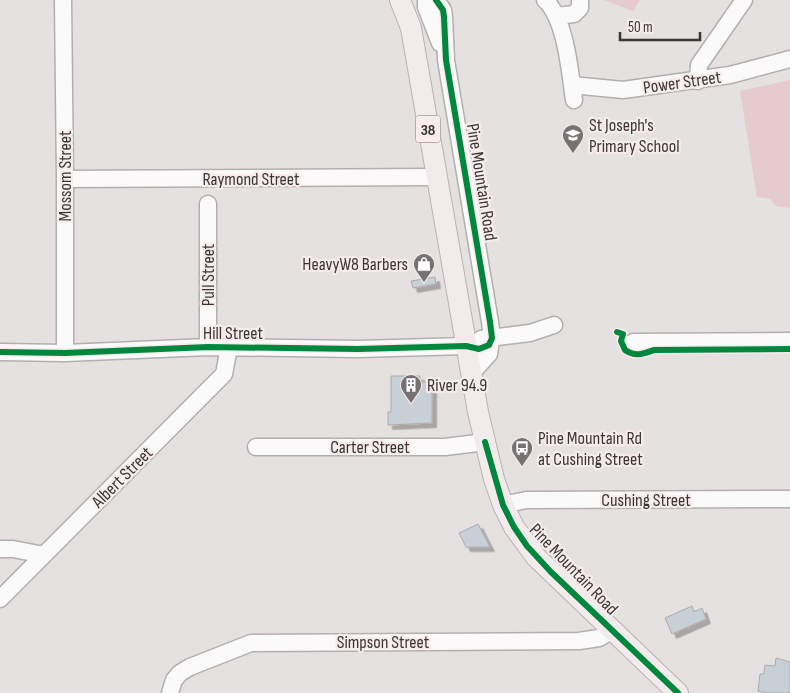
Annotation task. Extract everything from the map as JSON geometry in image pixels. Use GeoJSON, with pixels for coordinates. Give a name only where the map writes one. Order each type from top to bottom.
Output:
{"type":"FeatureCollection","features":[{"type":"Feature","properties":{"kind":"main road","name":"Pine Mountain Road"},"geometry":{"type":"LineString","coordinates":[[400,0],[411,28],[471,374],[485,442],[503,506],[514,527],[536,557],[678,693]]}},
{"type":"Feature","properties":{"kind":"street","name":"Mossom Street"},"geometry":{"type":"LineString","coordinates":[[63,0],[65,353]]}},
{"type":"Feature","properties":{"kind":"street","name":"Pine Mountain Road"},"geometry":{"type":"LineString","coordinates":[[426,0],[426,8],[441,11],[446,60],[492,339]]}},
{"type":"Feature","properties":{"kind":"street"},"geometry":{"type":"LineString","coordinates":[[545,0],[556,16],[574,14],[580,8],[580,0]]}},
{"type":"Feature","properties":{"kind":"street"},"geometry":{"type":"LineString","coordinates":[[698,81],[699,65],[744,0]]}},
{"type":"Feature","properties":{"kind":"street"},"geometry":{"type":"LineString","coordinates":[[411,28],[441,11]]}},
{"type":"Feature","properties":{"kind":"street","name":"Power Street"},"geometry":{"type":"LineString","coordinates":[[556,16],[562,33],[573,92],[623,90],[698,81],[730,76],[790,59]]}},
{"type":"Feature","properties":{"kind":"street","name":"Raymond Street"},"geometry":{"type":"LineString","coordinates":[[65,179],[436,178]]}},
{"type":"Feature","properties":{"kind":"street","name":"Pull Street"},"geometry":{"type":"LineString","coordinates":[[208,204],[208,347]]}},
{"type":"Feature","properties":{"kind":"street"},"geometry":{"type":"LineString","coordinates":[[492,339],[554,326]]}},
{"type":"Feature","properties":{"kind":"street"},"geometry":{"type":"LineString","coordinates":[[466,346],[479,349],[489,345],[492,339]]}},
{"type":"Feature","properties":{"kind":"street"},"geometry":{"type":"LineString","coordinates":[[471,374],[489,354],[492,339]]}},
{"type":"Feature","properties":{"kind":"street"},"geometry":{"type":"LineString","coordinates":[[633,342],[790,341]]}},
{"type":"Feature","properties":{"kind":"street","name":"Hill Street"},"geometry":{"type":"LineString","coordinates":[[0,352],[65,353],[208,347],[358,349],[466,346]]}},
{"type":"Feature","properties":{"kind":"street","name":"Albert Street"},"geometry":{"type":"LineString","coordinates":[[0,599],[224,374],[229,347]]}},
{"type":"Feature","properties":{"kind":"street","name":"Carter Street"},"geometry":{"type":"LineString","coordinates":[[256,447],[445,447],[485,442]]}},
{"type":"Feature","properties":{"kind":"street","name":"Cushing Street"},"geometry":{"type":"LineString","coordinates":[[503,506],[529,500],[790,499]]}},
{"type":"Feature","properties":{"kind":"street"},"geometry":{"type":"LineString","coordinates":[[0,549],[13,549],[44,555]]}},
{"type":"Feature","properties":{"kind":"street","name":"Simpson Street"},"geometry":{"type":"LineString","coordinates":[[170,693],[174,680],[190,667],[251,644],[579,641],[599,638],[613,630]]}},
{"type":"Feature","properties":{"kind":"shaded area"},"geometry":{"type":"Polygon","coordinates":[[[604,0],[640,0],[633,11],[604,0]]]}},
{"type":"Feature","properties":{"kind":"shaded area"},"geometry":{"type":"Polygon","coordinates":[[[790,80],[790,208],[776,206],[770,199],[757,197],[740,91],[790,80]]]}},
{"type":"Feature","properties":{"kind":"building","name":"HeavyW8 Barbers"},"geometry":{"type":"Polygon","coordinates":[[[435,277],[436,284],[413,288],[411,281],[435,277]]]}},
{"type":"Feature","properties":{"kind":"building","name":"River 94.9"},"geometry":{"type":"Polygon","coordinates":[[[391,376],[420,376],[420,382],[432,382],[432,423],[388,425],[388,412],[391,412],[391,376]]]}},
{"type":"Feature","properties":{"kind":"building"},"geometry":{"type":"Polygon","coordinates":[[[478,524],[490,547],[466,547],[459,533],[478,524]]]}},
{"type":"Feature","properties":{"kind":"building"},"geometry":{"type":"Polygon","coordinates":[[[692,606],[694,612],[702,608],[706,619],[672,634],[665,618],[692,606]]]}},
{"type":"Feature","properties":{"kind":"building"},"geometry":{"type":"Polygon","coordinates":[[[776,658],[790,662],[790,693],[758,691],[760,674],[764,674],[765,665],[775,666],[776,658]]]}},
{"type":"Feature","properties":{"kind":"cycle path"},"geometry":{"type":"LineString","coordinates":[[0,352],[65,353],[208,347],[358,349],[466,346],[479,349],[489,345],[492,338],[490,322],[446,60],[443,10],[436,0]]}},
{"type":"Feature","properties":{"kind":"cycle path"},"geometry":{"type":"LineString","coordinates":[[617,332],[623,334],[621,341],[625,350],[636,354],[643,354],[654,350],[790,349]]}},
{"type":"Feature","properties":{"kind":"cycle path"},"geometry":{"type":"LineString","coordinates":[[485,442],[503,505],[514,527],[527,546],[551,572],[678,693]]}},
{"type":"Feature","properties":{"kind":"place","name":"St Joseph's Primary School"},"geometry":{"type":"Point","coordinates":[573,154]}},
{"type":"Feature","properties":{"kind":"place","name":"HeavyW8 Barbers"},"geometry":{"type":"Point","coordinates":[424,283]}},
{"type":"Feature","properties":{"kind":"place","name":"River 94.9"},"geometry":{"type":"Point","coordinates":[411,404]}},
{"type":"Feature","properties":{"kind":"place","name":"Pine Mountain Rd at Cushing Street"},"geometry":{"type":"Point","coordinates":[522,467]}}]}
